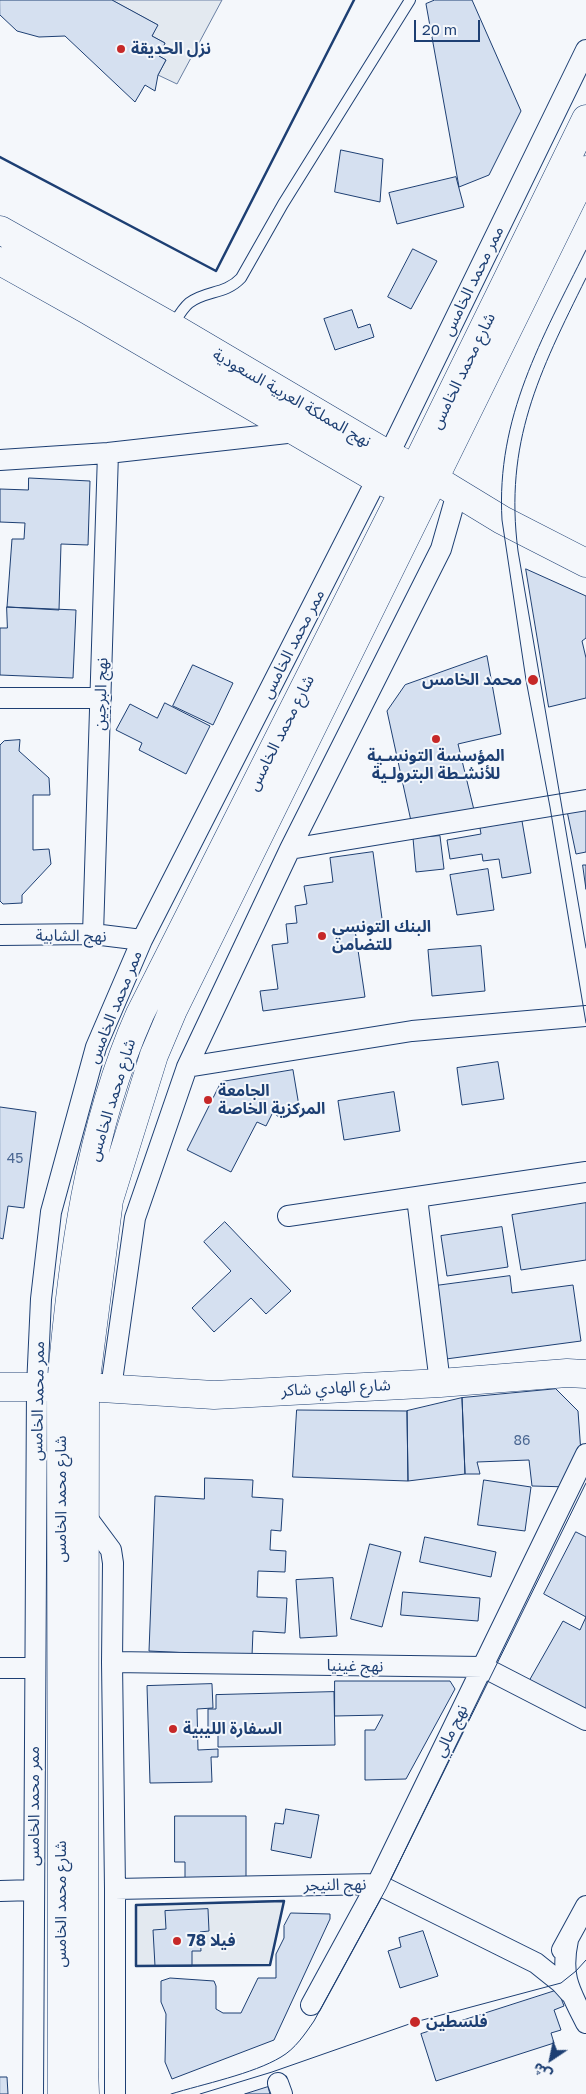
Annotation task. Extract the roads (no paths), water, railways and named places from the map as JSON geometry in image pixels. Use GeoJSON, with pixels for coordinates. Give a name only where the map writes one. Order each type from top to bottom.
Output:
{"type":"FeatureCollection","features":[{"type":"Feature","properties":{"kind":"main road","name":"شارع محمد الخامس"},"geometry":{"type":"LineString","coordinates":[[419,484],[586,119]]}},
{"type":"Feature","properties":{"kind":"main road","name":"شارع محمد الخامس"},"geometry":{"type":"LineString","coordinates":[[85,2094],[85,1515],[74,1387],[70,1292],[85,1194],[125,1049],[180,935],[586,170]]}},
{"type":"Feature","properties":{"kind":"main road","name":"نهج المملكة العربية السعودية"},"geometry":{"type":"LineString","coordinates":[[0,230],[172,327],[389,455],[419,484]]}},
{"type":"Feature","properties":{"kind":"main road","name":"نهج المملكة العربية السعودية"},"geometry":{"type":"LineString","coordinates":[[0,261],[377,479],[419,484],[457,493],[502,520],[586,563]]}},
{"type":"Feature","properties":{"kind":"main road","name":"شارع الهادي شاكر"},"geometry":{"type":"LineString","coordinates":[[0,1387],[74,1387],[214,1395],[580,1377]]}},
{"type":"Feature","properties":{"kind":"main road","name":"شارع محمد الخامس"},"geometry":{"type":"LineString","coordinates":[[62,2094],[74,1387]]}},
{"type":"Feature","properties":{"kind":"street","name":"ممر محمد الخامس"},"geometry":{"type":"LineString","coordinates":[[33,2094],[34,1668],[74,1387],[41,1299],[51,1212],[96,1047],[142,940],[389,455],[586,50]]}},
{"type":"Feature","properties":{"kind":"street"},"geometry":{"type":"LineString","coordinates":[[0,460],[108,453],[296,432]]}},
{"type":"Feature","properties":{"kind":"street","name":"نهج البرجين"},"geometry":{"type":"LineString","coordinates":[[93,934],[108,453]]}},
{"type":"Feature","properties":{"kind":"street","name":"شارع محمد الخامس"},"geometry":{"type":"LineString","coordinates":[[74,1387],[187,1068],[290,849],[441,550],[457,493]]}},
{"type":"Feature","properties":{"kind":"street"},"geometry":{"type":"LineString","coordinates":[[0,698],[101,698]]}},
{"type":"Feature","properties":{"kind":"street"},"geometry":{"type":"LineString","coordinates":[[290,849],[586,800]]}},
{"type":"Feature","properties":{"kind":"street","name":"نهج الشابية"},"geometry":{"type":"LineString","coordinates":[[0,935],[93,934],[142,940]]}},
{"type":"Feature","properties":{"kind":"street"},"geometry":{"type":"LineString","coordinates":[[187,1068],[412,1031],[586,1016]]}},
{"type":"Feature","properties":{"kind":"street"},"geometry":{"type":"LineString","coordinates":[[288,1216],[586,1172]]}},
{"type":"Feature","properties":{"kind":"street"},"geometry":{"type":"LineString","coordinates":[[417,1198],[440,1383]]}},
{"type":"Feature","properties":{"kind":"street","name":"نهج مالي"},"geometry":{"type":"LineString","coordinates":[[311,2005],[376,1884],[586,1454]]}},
{"type":"Feature","properties":{"kind":"street"},"geometry":{"type":"LineString","coordinates":[[85,1515],[111,1550],[114,1562],[112,1662],[115,2094]]}},
{"type":"Feature","properties":{"kind":"street","name":"نهج غينيا"},"geometry":{"type":"LineString","coordinates":[[112,1662],[483,1668],[586,1720]]}},
{"type":"Feature","properties":{"kind":"street"},"geometry":{"type":"LineString","coordinates":[[0,1668],[34,1668]]}},
{"type":"Feature","properties":{"kind":"street","name":"نهج النيجر"},"geometry":{"type":"LineString","coordinates":[[115,1889],[376,1884],[536,1963],[561,1983],[570,1993]]}},
{"type":"Feature","properties":{"kind":"street"},"geometry":{"type":"LineString","coordinates":[[0,1890],[34,1890]]}},
{"type":"Feature","properties":{"kind":"street"},"geometry":{"type":"LineString","coordinates":[[536,1963],[550,1959],[558,1954],[568,1940],[586,1906]]}},
{"type":"Feature","properties":{"kind":"street"},"geometry":{"type":"LineString","coordinates":[[568,1940],[565,1959],[567,1982],[570,1993],[586,2023]]}},
{"type":"Feature","properties":{"kind":"lane"},"geometry":{"type":"LineString","coordinates":[[172,327],[184,307],[190,302],[233,286],[241,278],[284,204],[410,0]]}},
{"type":"Feature","properties":{"kind":"tram line"},"geometry":{"type":"LineString","coordinates":[[586,250],[553,315],[525,380],[514,413],[506,447],[502,482],[502,520],[526,680],[550,807],[586,1023]]}},
{"type":"Feature","properties":{"kind":"tram line"},"geometry":{"type":"LineString","coordinates":[[586,278],[540,377],[529,409],[521,442],[516,476],[515,512],[518,551],[586,948]]}},
{"type":"Feature","properties":{"kind":"tram line"},"geometry":{"type":"LineString","coordinates":[[171,2094],[242,2074],[270,2063],[291,2050],[314,2021],[386,1889],[586,1483]]}},
{"type":"Feature","properties":{"kind":"tram line"},"geometry":{"type":"LineString","coordinates":[[200,2094],[272,2072],[415,2022],[561,1983],[586,1960]]}},
{"type":"Feature","properties":{"kind":"place","name":"نزل الحديقة"},"geometry":{"type":"Point","coordinates":[121,49]}},
{"type":"Feature","properties":{"kind":"place","name":"محمد الخامس"},"geometry":{"type":"Point","coordinates":[533,680]}},
{"type":"Feature","properties":{"kind":"place","name":"المؤسسة التونسـية للأنشـطة البترولـية"},"geometry":{"type":"Point","coordinates":[436,739]}},
{"type":"Feature","properties":{"kind":"place","name":"البنك التونسي للتضامن"},"geometry":{"type":"Point","coordinates":[322,936]}},
{"type":"Feature","properties":{"kind":"place","name":"الجامعة المركزية الخاصة"},"geometry":{"type":"Point","coordinates":[208,1100]}},
{"type":"Feature","properties":{"kind":"place","name":"السفارة الليبية"},"geometry":{"type":"Point","coordinates":[173,1729]}},
{"type":"Feature","properties":{"kind":"place","name":"فيلا 78"},"geometry":{"type":"Point","coordinates":[177,1941]}},
{"type":"Feature","properties":{"kind":"place","name":"فلسطين"},"geometry":{"type":"Point","coordinates":[415,2022]}}]}
